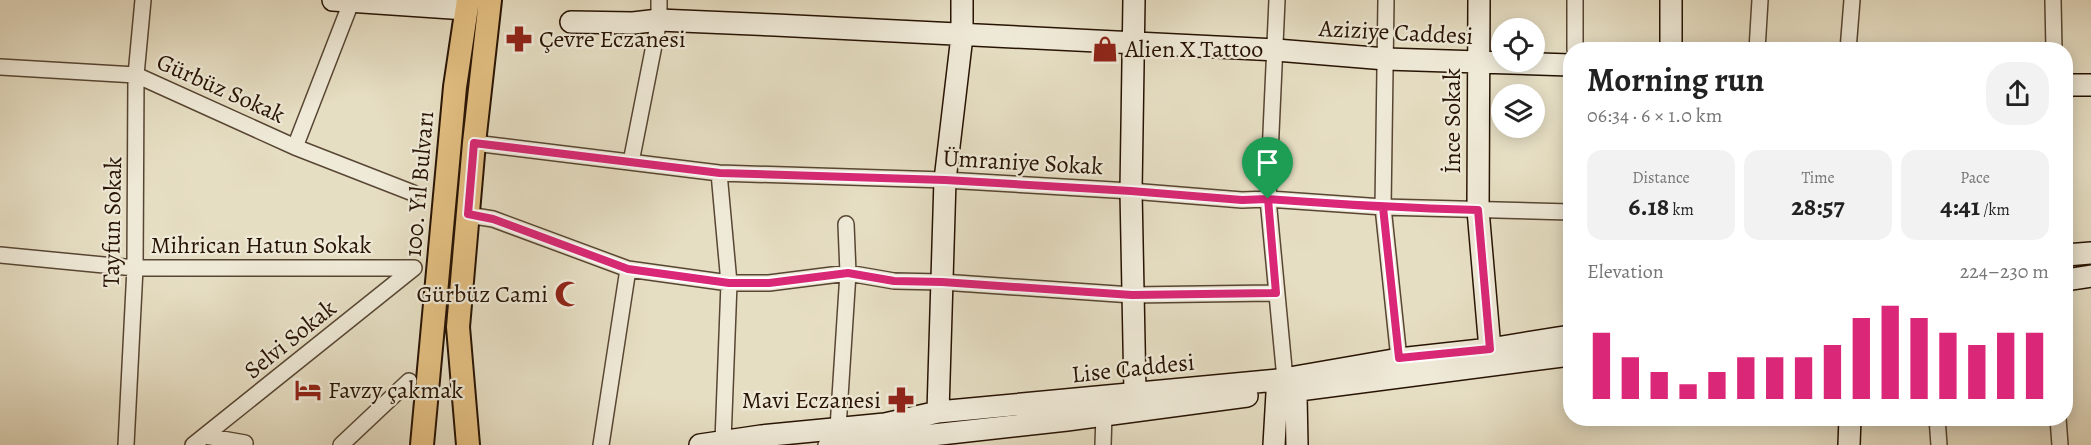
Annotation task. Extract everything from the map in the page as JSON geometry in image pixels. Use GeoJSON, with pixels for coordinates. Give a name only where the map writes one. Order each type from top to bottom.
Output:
{"type":"FeatureCollection","features":[{"type":"Feature","properties":{"kind":"main road"},"geometry":{"type":"LineString","coordinates":[[468,445],[458,327],[474,143],[490,0]]}},
{"type":"Feature","properties":{"kind":"main road","name":"100. Yıl Bulvarı"},"geometry":{"type":"LineString","coordinates":[[422,445],[454,99],[467,5]]}},
{"type":"Feature","properties":{"kind":"street","name":"Tayfun Sokak"},"geometry":{"type":"LineString","coordinates":[[126,445],[135,268],[136,75],[143,0]]}},
{"type":"Feature","properties":{"kind":"street"},"geometry":{"type":"LineString","coordinates":[[295,147],[345,0],[467,5]]}},
{"type":"Feature","properties":{"kind":"street"},"geometry":{"type":"LineString","coordinates":[[938,412],[945,180],[962,36],[962,0]]}},
{"type":"Feature","properties":{"kind":"street"},"geometry":{"type":"LineString","coordinates":[[1134,0],[1131,191],[1135,393]]}},
{"type":"Feature","properties":{"kind":"street"},"geometry":{"type":"LineString","coordinates":[[1276,0],[1268,199],[1285,387],[1297,445]]}},
{"type":"Feature","properties":{"kind":"street"},"geometry":{"type":"LineString","coordinates":[[1386,0],[1383,207],[1399,358]]}},
{"type":"Feature","properties":{"kind":"street","name":"İnce Sokak"},"geometry":{"type":"LineString","coordinates":[[1479,0],[1478,210],[1490,349]]}},
{"type":"Feature","properties":{"kind":"street"},"geometry":{"type":"LineString","coordinates":[[1575,0],[1575,42]]}},
{"type":"Feature","properties":{"kind":"street"},"geometry":{"type":"LineString","coordinates":[[1671,0],[1671,42]]}},
{"type":"Feature","properties":{"kind":"street"},"geometry":{"type":"LineString","coordinates":[[1757,42],[1760,0]]}},
{"type":"Feature","properties":{"kind":"street"},"geometry":{"type":"LineString","coordinates":[[1849,42],[1852,0]]}},
{"type":"Feature","properties":{"kind":"street"},"geometry":{"type":"LineString","coordinates":[[2053,0],[2054,42]]}},
{"type":"Feature","properties":{"kind":"street"},"geometry":{"type":"LineString","coordinates":[[631,162],[659,10]]}},
{"type":"Feature","properties":{"kind":"street","name":"Aziziye Caddesi"},"geometry":{"type":"LineString","coordinates":[[571,22],[633,23],[659,10],[962,36],[1134,42],[1386,59],[1563,65]]}},
{"type":"Feature","properties":{"kind":"street","name":"Gürbüz Sokak"},"geometry":{"type":"LineString","coordinates":[[0,68],[136,75],[295,147],[413,193]]}},
{"type":"Feature","properties":{"kind":"street"},"geometry":{"type":"LineString","coordinates":[[2073,85],[2091,86]]}},
{"type":"Feature","properties":{"kind":"street","name":"Ümraniye Sokak"},"geometry":{"type":"LineString","coordinates":[[474,143],[720,173],[945,180],[1383,207],[1563,212]]}},
{"type":"Feature","properties":{"kind":"street"},"geometry":{"type":"LineString","coordinates":[[720,173],[729,283],[723,441]]}},
{"type":"Feature","properties":{"kind":"street"},"geometry":{"type":"LineString","coordinates":[[468,214],[493,219],[628,269],[729,283],[769,283],[848,273],[894,281],[942,282],[1132,295],[1276,293]]}},
{"type":"Feature","properties":{"kind":"street"},"geometry":{"type":"LineString","coordinates":[[835,439],[848,273],[846,224]]}},
{"type":"Feature","properties":{"kind":"street"},"geometry":{"type":"LineString","coordinates":[[2073,254],[2091,253]]}},
{"type":"Feature","properties":{"kind":"street","name":"Mihrican Hatun Sokak"},"geometry":{"type":"LineString","coordinates":[[0,255],[135,268],[414,268]]}},
{"type":"Feature","properties":{"kind":"street","name":"Selvi Sokak"},"geometry":{"type":"LineString","coordinates":[[199,440],[414,268]]}},
{"type":"Feature","properties":{"kind":"street"},"geometry":{"type":"LineString","coordinates":[[601,445],[628,269]]}},
{"type":"Feature","properties":{"kind":"street"},"geometry":{"type":"LineString","coordinates":[[2073,279],[2091,276]]}},
{"type":"Feature","properties":{"kind":"street","name":"Lise Caddesi"},"geometry":{"type":"LineString","coordinates":[[835,439],[885,424],[938,412],[1135,393],[1285,387],[1399,358],[1490,349],[1563,337]]}},
{"type":"Feature","properties":{"kind":"street","name":"Lise Caddesi"},"geometry":{"type":"LineString","coordinates":[[700,445],[723,441],[958,438],[1285,387],[1563,356]]}},
{"type":"Feature","properties":{"kind":"street"},"geometry":{"type":"LineString","coordinates":[[341,445],[409,381]]}},
{"type":"Feature","properties":{"kind":"street"},"geometry":{"type":"LineString","coordinates":[[1275,445],[1285,387]]}},
{"type":"Feature","properties":{"kind":"street"},"geometry":{"type":"LineString","coordinates":[[1103,445],[1104,414]]}},
{"type":"Feature","properties":{"kind":"street"},"geometry":{"type":"LineString","coordinates":[[1849,445],[1850,426]]}},
{"type":"Feature","properties":{"kind":"street"},"geometry":{"type":"LineString","coordinates":[[1938,426],[1939,445]]}},
{"type":"Feature","properties":{"kind":"street"},"geometry":{"type":"LineString","coordinates":[[2059,426],[2060,445]]}},
{"type":"Feature","properties":{"kind":"street"},"geometry":{"type":"LineString","coordinates":[[199,440],[250,444]]}},
{"type":"Feature","properties":{"kind":"place","name":"Çevre Eczanesi"},"geometry":{"type":"Point","coordinates":[519,39]}},
{"type":"Feature","properties":{"kind":"place","name":"Alien X Tattoo"},"geometry":{"type":"Point","coordinates":[1105,49]}},
{"type":"Feature","properties":{"kind":"place","name":"Gürbüz Cami"},"geometry":{"type":"Point","coordinates":[568,294]}},
{"type":"Feature","properties":{"kind":"place","name":"Favzy çakmak"},"geometry":{"type":"Point","coordinates":[308,390]}},
{"type":"Feature","properties":{"kind":"place","name":"Mavi Eczanesi"},"geometry":{"type":"Point","coordinates":[901,400]}},
{"type":"Feature","properties":{"kind":"route"},"geometry":{"type":"LineString","coordinates":[[1268,199],[1242,200],[945,180],[720,173],[474,143],[468,214],[493,219],[628,269],[729,283],[769,283],[848,273],[894,281],[942,282],[1132,295],[1276,293],[1268,199],[1383,207],[1399,358],[1490,349],[1478,210],[1383,207],[1326,203],[1268,199]]}}]}
